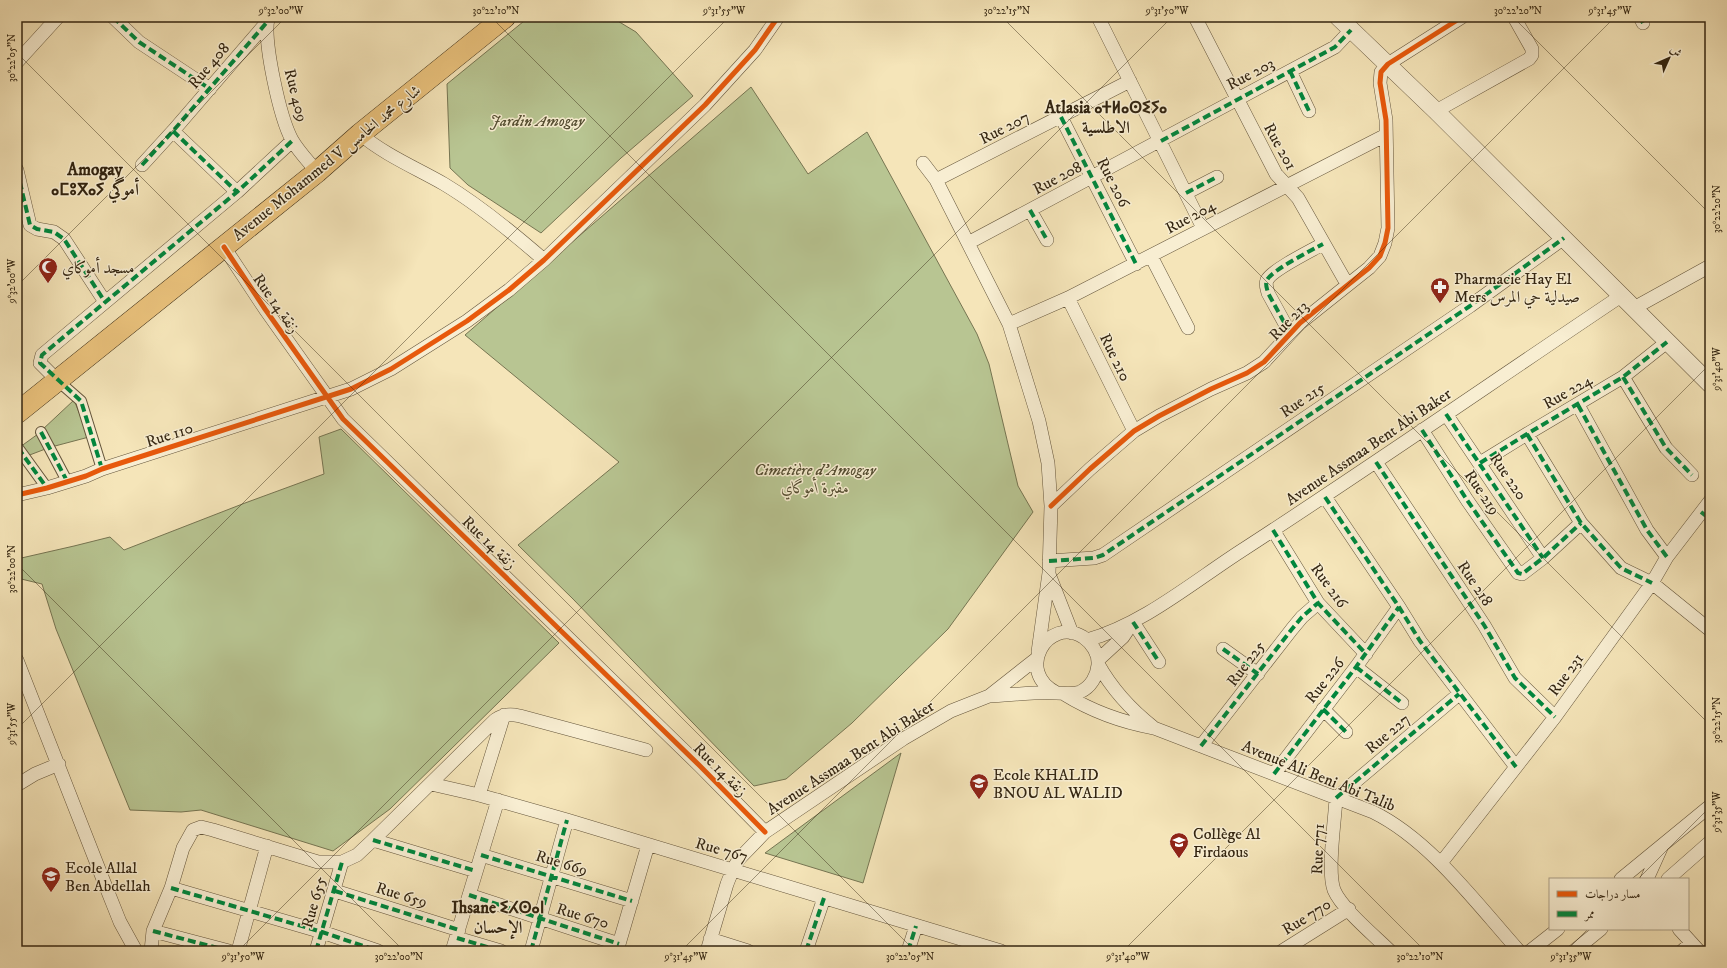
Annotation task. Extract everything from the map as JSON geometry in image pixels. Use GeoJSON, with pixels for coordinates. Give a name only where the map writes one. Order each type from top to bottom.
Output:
{"type":"FeatureCollection","features":[{"type":"Feature","properties":{"kind":"main road","name":"Avenue Mohammed V شارع محمد الخامس"},"geometry":{"type":"LineString","coordinates":[[17,413],[317,172],[360,134],[505,17]]}},
{"type":"Feature","properties":{"kind":"street"},"geometry":{"type":"LineString","coordinates":[[17,62],[58,17]]}},
{"type":"Feature","properties":{"kind":"street"},"geometry":{"type":"LineString","coordinates":[[113,17],[139,42],[210,89]]}},
{"type":"Feature","properties":{"kind":"street","name":"Rue 110"},"geometry":{"type":"LineString","coordinates":[[17,495],[46,488],[328,398],[351,390],[391,369],[467,321],[509,290],[544,260],[724,86],[755,50],[778,17]]}},
{"type":"Feature","properties":{"kind":"street"},"geometry":{"type":"LineString","coordinates":[[1098,17],[1203,228]]}},
{"type":"Feature","properties":{"kind":"street","name":"Rue 201"},"geometry":{"type":"LineString","coordinates":[[1195,17],[1276,174],[1285,186],[1298,198],[1347,284]]}},
{"type":"Feature","properties":{"kind":"street"},"geometry":{"type":"LineString","coordinates":[[1338,17],[1436,111],[1710,384]]}},
{"type":"Feature","properties":{"kind":"street"},"geometry":{"type":"LineString","coordinates":[[1388,64],[1462,17]]}},
{"type":"Feature","properties":{"kind":"street"},"geometry":{"type":"LineString","coordinates":[[1436,111],[1529,59],[1532,55],[1532,49],[1514,17]]}},
{"type":"Feature","properties":{"kind":"street","name":"Rue 408"},"geometry":{"type":"LineString","coordinates":[[142,165],[210,89],[268,19]]}},
{"type":"Feature","properties":{"kind":"street","name":"Rue 409"},"geometry":{"type":"LineString","coordinates":[[268,19],[269,52],[284,122],[292,141],[317,172]]}},
{"type":"Feature","properties":{"kind":"street","name":"Rue 203"},"geometry":{"type":"LineString","coordinates":[[1161,141],[1335,47],[1351,30]]}},
{"type":"Feature","properties":{"kind":"street","name":"Rue 213"},"geometry":{"type":"LineString","coordinates":[[1051,506],[1090,469],[1134,431],[1165,412],[1258,366],[1274,352],[1290,333],[1319,307],[1368,268],[1380,256],[1386,243],[1388,228],[1386,120],[1380,84],[1381,72],[1388,64]]}},
{"type":"Feature","properties":{"kind":"street"},"geometry":{"type":"LineString","coordinates":[[1290,72],[1309,110]]}},
{"type":"Feature","properties":{"kind":"street","name":"Rue 207"},"geometry":{"type":"LineString","coordinates":[[936,180],[1130,81]]}},
{"type":"Feature","properties":{"kind":"street","name":"Rue 206"},"geometry":{"type":"LineString","coordinates":[[1061,117],[1136,264]]}},
{"type":"Feature","properties":{"kind":"street"},"geometry":{"type":"LineString","coordinates":[[173,131],[237,192]]}},
{"type":"Feature","properties":{"kind":"street"},"geometry":{"type":"LineString","coordinates":[[360,134],[388,154],[444,185],[476,206],[544,260]]}},
{"type":"Feature","properties":{"kind":"street","name":"Rue 204"},"geometry":{"type":"LineString","coordinates":[[1009,324],[1068,298],[1136,264],[1203,228],[1386,135]]}},
{"type":"Feature","properties":{"kind":"street"},"geometry":{"type":"LineString","coordinates":[[102,469],[81,401],[40,363],[42,355],[237,192],[292,141]]}},
{"type":"Feature","properties":{"kind":"street","name":"Rue 208"},"geometry":{"type":"LineString","coordinates":[[968,243],[1161,141]]}},
{"type":"Feature","properties":{"kind":"street"},"geometry":{"type":"LineString","coordinates":[[923,163],[936,180],[1009,324],[1039,421],[1048,463],[1051,506],[1049,567],[1037,655],[1036,666],[1040,680],[1045,685],[1060,694],[1081,691],[1088,687],[1093,680],[1098,662],[1094,649],[1087,640],[1072,633],[1056,635],[1042,644],[1037,655]]}},
{"type":"Feature","properties":{"kind":"street"},"geometry":{"type":"LineString","coordinates":[[17,170],[21,201],[30,225],[37,229],[54,232],[64,239],[105,302]]}},
{"type":"Feature","properties":{"kind":"street"},"geometry":{"type":"LineString","coordinates":[[1186,193],[1217,177]]}},
{"type":"Feature","properties":{"kind":"street"},"geometry":{"type":"LineString","coordinates":[[1030,210],[1047,240]]}},
{"type":"Feature","properties":{"kind":"street","name":"Rue 215"},"geometry":{"type":"LineString","coordinates":[[1049,567],[1103,555],[1470,306],[1564,238]]}},
{"type":"Feature","properties":{"kind":"street"},"geometry":{"type":"LineString","coordinates":[[1290,333],[1268,293],[1266,286],[1267,281],[1277,271],[1323,244]]}},
{"type":"Feature","properties":{"kind":"street","name":"Rue 14 زنقة"},"geometry":{"type":"LineString","coordinates":[[224,247],[344,419],[695,760],[765,832]]}},
{"type":"Feature","properties":{"kind":"street"},"geometry":{"type":"LineString","coordinates":[[1151,256],[1188,328]]}},
{"type":"Feature","properties":{"kind":"street"},"geometry":{"type":"LineString","coordinates":[[1634,308],[1710,266]]}},
{"type":"Feature","properties":{"kind":"street","name":"Avenue Assmaa Bent Abi Baker"},"geometry":{"type":"LineString","coordinates":[[1087,640],[1106,634],[1133,622],[1325,497],[1621,296]]}},
{"type":"Feature","properties":{"kind":"street","name":"Rue 210"},"geometry":{"type":"LineString","coordinates":[[1068,298],[1134,431]]}},
{"type":"Feature","properties":{"kind":"street","name":"Rue 224"},"geometry":{"type":"LineString","coordinates":[[1480,463],[1623,377],[1667,342]]}},
{"type":"Feature","properties":{"kind":"street"},"geometry":{"type":"LineString","coordinates":[[1623,377],[1666,448],[1692,475]]}},
{"type":"Feature","properties":{"kind":"street"},"geometry":{"type":"LineString","coordinates":[[1578,405],[1647,530],[1667,557]]}},
{"type":"Feature","properties":{"kind":"street","name":"Rue 220"},"geometry":{"type":"LineString","coordinates":[[1446,414],[1543,558]]}},
{"type":"Feature","properties":{"kind":"street","name":"Rue 219"},"geometry":{"type":"LineString","coordinates":[[1422,430],[1517,572],[1522,574],[1543,558]]}},
{"type":"Feature","properties":{"kind":"street"},"geometry":{"type":"LineString","coordinates":[[41,432],[67,481]]}},
{"type":"Feature","properties":{"kind":"street"},"geometry":{"type":"LineString","coordinates":[[1527,434],[1581,523],[1621,568],[1652,583],[1710,630]]}},
{"type":"Feature","properties":{"kind":"street"},"geometry":{"type":"LineString","coordinates":[[18,448],[46,488]]}},
{"type":"Feature","properties":{"kind":"street","name":"Rue 218"},"geometry":{"type":"LineString","coordinates":[[1376,462],[1484,625],[1515,678],[1555,717]]}},
{"type":"Feature","properties":{"kind":"street"},"geometry":{"type":"LineString","coordinates":[[1325,497],[1420,641],[1516,767]]}},
{"type":"Feature","properties":{"kind":"street","name":"Rue 231"},"geometry":{"type":"LineString","coordinates":[[1441,863],[1555,717],[1652,583],[1667,557],[1706,515],[1710,501]]}},
{"type":"Feature","properties":{"kind":"street"},"geometry":{"type":"LineString","coordinates":[[1543,558],[1581,523]]}},
{"type":"Feature","properties":{"kind":"street","name":"Rue 216"},"geometry":{"type":"LineString","coordinates":[[1273,530],[1318,603],[1366,654]]}},
{"type":"Feature","properties":{"kind":"street"},"geometry":{"type":"LineString","coordinates":[[1049,567],[1072,633]]}},
{"type":"Feature","properties":{"kind":"street","name":"Rue 225"},"geometry":{"type":"LineString","coordinates":[[1201,746],[1292,629],[1302,617],[1318,603]]}},
{"type":"Feature","properties":{"kind":"street","name":"Rue 226"},"geometry":{"type":"LineString","coordinates":[[1274,774],[1366,654],[1399,607]]}},
{"type":"Feature","properties":{"kind":"street"},"geometry":{"type":"LineString","coordinates":[[1133,622],[1159,662]]}},
{"type":"Feature","properties":{"kind":"street","name":"Avenue Assmaa Bent Abi Baker"},"geometry":{"type":"LineString","coordinates":[[1098,662],[1123,638],[1133,622]]}},
{"type":"Feature","properties":{"kind":"street"},"geometry":{"type":"LineString","coordinates":[[1223,649],[1258,674]]}},
{"type":"Feature","properties":{"kind":"street","name":"Avenue Assmaa Bent Abi Baker"},"geometry":{"type":"LineString","coordinates":[[990,696],[1037,655]]}},
{"type":"Feature","properties":{"kind":"street"},"geometry":{"type":"LineString","coordinates":[[17,660],[59,764],[109,896],[120,922],[136,951]]}},
{"type":"Feature","properties":{"kind":"street","name":"Avenue Ali Beni Abi Talib"},"geometry":{"type":"LineString","coordinates":[[1098,662],[1106,679],[1124,702],[1154,728]]}},
{"type":"Feature","properties":{"kind":"street"},"geometry":{"type":"LineString","coordinates":[[1356,667],[1402,703]]}},
{"type":"Feature","properties":{"kind":"street","name":"Avenue Assmaa Bent Abi Baker"},"geometry":{"type":"LineString","coordinates":[[709,945],[727,884],[733,869],[747,850],[765,832],[903,739],[951,711],[990,696],[1060,694]]}},
{"type":"Feature","properties":{"kind":"street","name":"Avenue Ali Beni Abi Talib"},"geometry":{"type":"LineString","coordinates":[[1060,694],[1110,717],[1154,728],[1388,819],[1420,844],[1441,863],[1518,951]]}},
{"type":"Feature","properties":{"kind":"street","name":"Rue 227"},"geometry":{"type":"LineString","coordinates":[[1336,798],[1459,694]]}},
{"type":"Feature","properties":{"kind":"street"},"geometry":{"type":"LineString","coordinates":[[1323,709],[1346,732]]}},
{"type":"Feature","properties":{"kind":"street"},"geometry":{"type":"LineString","coordinates":[[151,951],[153,931],[171,888],[183,848],[193,830],[201,827],[213,830],[318,862],[342,862],[356,855],[374,840],[495,720],[504,715],[511,714],[520,716],[646,750]]}},
{"type":"Feature","properties":{"kind":"street"},"geometry":{"type":"LineString","coordinates":[[479,795],[504,715]]}},
{"type":"Feature","properties":{"kind":"street"},"geometry":{"type":"LineString","coordinates":[[17,785],[34,774],[59,764]]}},
{"type":"Feature","properties":{"kind":"street","name":"Rue 767"},"geometry":{"type":"LineString","coordinates":[[431,784],[498,800],[567,820],[733,869],[996,950]]}},
{"type":"Feature","properties":{"kind":"street","name":"Rue 771"},"geometry":{"type":"LineString","coordinates":[[1336,798],[1331,875],[1334,890],[1341,901],[1390,951]]}},
{"type":"Feature","properties":{"kind":"street"},"geometry":{"type":"LineString","coordinates":[[452,951],[498,800]]}},
{"type":"Feature","properties":{"kind":"street"},"geometry":{"type":"LineString","coordinates":[[1622,878],[1662,847],[1710,806]]}},
{"type":"Feature","properties":{"kind":"street"},"geometry":{"type":"LineString","coordinates":[[531,951],[567,820]]}},
{"type":"Feature","properties":{"kind":"street"},"geometry":{"type":"LineString","coordinates":[[374,840],[476,871]]}},
{"type":"Feature","properties":{"kind":"street"},"geometry":{"type":"LineString","coordinates":[[1669,878],[1710,842]]}},
{"type":"Feature","properties":{"kind":"street"},"geometry":{"type":"LineString","coordinates":[[618,948],[648,845]]}},
{"type":"Feature","properties":{"kind":"street"},"geometry":{"type":"LineString","coordinates":[[238,951],[267,846]]}},
{"type":"Feature","properties":{"kind":"street"},"geometry":{"type":"LineString","coordinates":[[1647,878],[1662,847]]}},
{"type":"Feature","properties":{"kind":"street","name":"Rue 669"},"geometry":{"type":"LineString","coordinates":[[481,855],[632,901]]}},
{"type":"Feature","properties":{"kind":"street","name":"Rue 655"},"geometry":{"type":"LineString","coordinates":[[316,951],[335,891],[342,862]]}},
{"type":"Feature","properties":{"kind":"street"},"geometry":{"type":"LineString","coordinates":[[171,888],[322,932],[360,948],[378,951]]}},
{"type":"Feature","properties":{"kind":"street","name":"Rue 659"},"geometry":{"type":"LineString","coordinates":[[335,891],[458,934],[501,951]]}},
{"type":"Feature","properties":{"kind":"street","name":"Rue 670"},"geometry":{"type":"LineString","coordinates":[[469,895],[618,948]]}},
{"type":"Feature","properties":{"kind":"street"},"geometry":{"type":"LineString","coordinates":[[806,951],[824,898]]}},
{"type":"Feature","properties":{"kind":"street","name":"Rue 770"},"geometry":{"type":"LineString","coordinates":[[1282,951],[1349,909]]}},
{"type":"Feature","properties":{"kind":"street"},"geometry":{"type":"LineString","coordinates":[[908,951],[916,926]]}},
{"type":"Feature","properties":{"kind":"street"},"geometry":{"type":"LineString","coordinates":[[1530,951],[1557,930]]}},
{"type":"Feature","properties":{"kind":"street"},"geometry":{"type":"LineString","coordinates":[[1574,951],[1600,930]]}},
{"type":"Feature","properties":{"kind":"street"},"geometry":{"type":"LineString","coordinates":[[1680,930],[1691,948]]}},
{"type":"Feature","properties":{"kind":"street"},"geometry":{"type":"LineString","coordinates":[[153,931],[229,951]]}},
{"type":"Feature","properties":{"kind":"street"},"geometry":{"type":"LineString","coordinates":[[709,945],[748,951]]}},
{"type":"Feature","properties":{"kind":"green space","name":"Jardin Amogay"},"geometry":{"type":"Polygon","coordinates":[[[529,17],[611,17],[636,32],[693,96],[621,158],[541,233],[468,185],[450,168],[447,84],[529,17]]]}},
{"type":"Feature","properties":{"kind":"green space","name":"Cimetière d'Amogay مقبرة أموگاي"},"geometry":{"type":"Polygon","coordinates":[[[751,87],[808,174],[867,132],[977,334],[989,364],[1018,486],[1033,512],[948,629],[852,723],[786,779],[754,786],[573,599],[518,545],[619,462],[465,335],[751,87]]]}},
{"type":"Feature","properties":{"kind":"green space"},"geometry":{"type":"Polygon","coordinates":[[[74,400],[89,437],[55,446],[42,430],[74,400]]]}},
{"type":"Feature","properties":{"kind":"green space"},"geometry":{"type":"Polygon","coordinates":[[[341,429],[559,643],[390,809],[333,851],[201,810],[181,812],[130,810],[56,629],[42,584],[17,578],[17,559],[110,537],[124,550],[324,474],[319,437],[341,429]]]}},
{"type":"Feature","properties":{"kind":"green space"},"geometry":{"type":"Polygon","coordinates":[[[38,434],[48,448],[27,456],[20,447],[38,434]]]}},
{"type":"Feature","properties":{"kind":"green space"},"geometry":{"type":"Polygon","coordinates":[[[901,753],[863,883],[765,853],[901,753]]]}},
{"type":"Feature","properties":{"kind":"marked path"},"geometry":{"type":"LineString","coordinates":[[113,17],[139,42],[210,89]]}},
{"type":"Feature","properties":{"kind":"marked path"},"geometry":{"type":"LineString","coordinates":[[1640,17],[1643,23]]}},
{"type":"Feature","properties":{"kind":"marked path"},"geometry":{"type":"LineString","coordinates":[[142,165],[268,21]]}},
{"type":"Feature","properties":{"kind":"marked path"},"geometry":{"type":"LineString","coordinates":[[1161,141],[1335,47],[1351,30]]}},
{"type":"Feature","properties":{"kind":"marked path"},"geometry":{"type":"LineString","coordinates":[[1290,71],[1309,111]]}},
{"type":"Feature","properties":{"kind":"marked path"},"geometry":{"type":"LineString","coordinates":[[1061,117],[1136,264]]}},
{"type":"Feature","properties":{"kind":"marked path"},"geometry":{"type":"LineString","coordinates":[[173,131],[237,192]]}},
{"type":"Feature","properties":{"kind":"marked path"},"geometry":{"type":"LineString","coordinates":[[102,469],[81,401],[40,363],[42,355],[237,192],[292,141]]}},
{"type":"Feature","properties":{"kind":"marked path"},"geometry":{"type":"LineString","coordinates":[[17,170],[30,225],[37,229],[54,232],[64,239],[105,302]]}},
{"type":"Feature","properties":{"kind":"marked path"},"geometry":{"type":"LineString","coordinates":[[1186,193],[1217,177]]}},
{"type":"Feature","properties":{"kind":"marked path"},"geometry":{"type":"LineString","coordinates":[[17,204],[24,199]]}},
{"type":"Feature","properties":{"kind":"marked path"},"geometry":{"type":"LineString","coordinates":[[1030,210],[1047,240]]}},
{"type":"Feature","properties":{"kind":"marked path"},"geometry":{"type":"LineString","coordinates":[[1049,561],[1094,558],[1103,555],[1470,306],[1564,238]]}},
{"type":"Feature","properties":{"kind":"marked path"},"geometry":{"type":"LineString","coordinates":[[1290,333],[1268,293],[1266,285],[1267,280],[1276,271],[1323,244]]}},
{"type":"Feature","properties":{"kind":"marked path"},"geometry":{"type":"LineString","coordinates":[[1480,463],[1623,377],[1667,342]]}},
{"type":"Feature","properties":{"kind":"marked path"},"geometry":{"type":"LineString","coordinates":[[1623,377],[1666,448],[1692,475]]}},
{"type":"Feature","properties":{"kind":"marked path"},"geometry":{"type":"LineString","coordinates":[[1578,405],[1647,530],[1667,557]]}},
{"type":"Feature","properties":{"kind":"marked path"},"geometry":{"type":"LineString","coordinates":[[1446,414],[1543,558]]}},
{"type":"Feature","properties":{"kind":"marked path"},"geometry":{"type":"LineString","coordinates":[[1422,430],[1467,500],[1518,573],[1522,574],[1543,558],[1581,523]]}},
{"type":"Feature","properties":{"kind":"marked path"},"geometry":{"type":"LineString","coordinates":[[41,432],[67,481]]}},
{"type":"Feature","properties":{"kind":"marked path"},"geometry":{"type":"LineString","coordinates":[[1527,434],[1581,523],[1621,568],[1652,583]]}},
{"type":"Feature","properties":{"kind":"marked path"},"geometry":{"type":"LineString","coordinates":[[18,448],[47,488]]}},
{"type":"Feature","properties":{"kind":"marked path"},"geometry":{"type":"LineString","coordinates":[[1376,462],[1484,625],[1515,678],[1555,717]]}},
{"type":"Feature","properties":{"kind":"marked path"},"geometry":{"type":"LineString","coordinates":[[1325,497],[1420,641],[1516,767]]}},
{"type":"Feature","properties":{"kind":"marked path"},"geometry":{"type":"LineString","coordinates":[[1701,512],[1710,519]]}},
{"type":"Feature","properties":{"kind":"marked path"},"geometry":{"type":"LineString","coordinates":[[1273,530],[1318,603],[1366,654]]}},
{"type":"Feature","properties":{"kind":"marked path"},"geometry":{"type":"LineString","coordinates":[[1201,746],[1292,629],[1302,617],[1318,603]]}},
{"type":"Feature","properties":{"kind":"marked path"},"geometry":{"type":"LineString","coordinates":[[1274,774],[1356,667],[1399,607]]}},
{"type":"Feature","properties":{"kind":"marked path"},"geometry":{"type":"LineString","coordinates":[[1133,622],[1159,662]]}},
{"type":"Feature","properties":{"kind":"marked path"},"geometry":{"type":"LineString","coordinates":[[1223,649],[1258,674]]}},
{"type":"Feature","properties":{"kind":"marked path"},"geometry":{"type":"LineString","coordinates":[[1356,667],[1402,703]]}},
{"type":"Feature","properties":{"kind":"marked path"},"geometry":{"type":"LineString","coordinates":[[1336,798],[1459,694]]}},
{"type":"Feature","properties":{"kind":"marked path"},"geometry":{"type":"LineString","coordinates":[[1323,709],[1346,732]]}},
{"type":"Feature","properties":{"kind":"marked path"},"geometry":{"type":"LineString","coordinates":[[531,951],[567,820]]}},
{"type":"Feature","properties":{"kind":"marked path"},"geometry":{"type":"LineString","coordinates":[[373,840],[476,871]]}},
{"type":"Feature","properties":{"kind":"marked path"},"geometry":{"type":"LineString","coordinates":[[481,855],[632,901]]}},
{"type":"Feature","properties":{"kind":"marked path"},"geometry":{"type":"LineString","coordinates":[[316,951],[342,862]]}},
{"type":"Feature","properties":{"kind":"marked path"},"geometry":{"type":"LineString","coordinates":[[171,888],[322,932],[378,951]]}},
{"type":"Feature","properties":{"kind":"marked path"},"geometry":{"type":"LineString","coordinates":[[335,891],[459,930]]}},
{"type":"Feature","properties":{"kind":"marked path"},"geometry":{"type":"LineString","coordinates":[[469,895],[619,944]]}},
{"type":"Feature","properties":{"kind":"marked path"},"geometry":{"type":"LineString","coordinates":[[806,951],[824,898]]}},
{"type":"Feature","properties":{"kind":"marked path"},"geometry":{"type":"LineString","coordinates":[[908,951],[916,926]]}},
{"type":"Feature","properties":{"kind":"marked path"},"geometry":{"type":"LineString","coordinates":[[153,931],[229,951]]}},
{"type":"Feature","properties":{"kind":"marked path"},"geometry":{"type":"LineString","coordinates":[[457,938],[501,951]]}},
{"type":"Feature","properties":{"kind":"cycle path"},"geometry":{"type":"LineString","coordinates":[[17,495],[47,488],[86,476],[102,469],[351,389],[391,369],[467,321],[509,290],[544,260],[705,105],[755,50],[778,17]]}},
{"type":"Feature","properties":{"kind":"cycle path"},"geometry":{"type":"LineString","coordinates":[[1051,506],[1090,469],[1134,431],[1211,389],[1247,373],[1264,362],[1300,323],[1369,268],[1380,256],[1385,243],[1388,228],[1386,120],[1380,83],[1381,72],[1388,64],[1462,17]]}},
{"type":"Feature","properties":{"kind":"cycle path"},"geometry":{"type":"LineString","coordinates":[[224,247],[265,309],[343,419],[700,766],[765,832]]}},
{"type":"Feature","properties":{"kind":"place","name":"مسجد أموكاي"},"geometry":{"type":"Point","coordinates":[48,284]}},
{"type":"Feature","properties":{"kind":"place","name":"Pharmacie Hay El Mers صيدلية حي المرس"},"geometry":{"type":"Point","coordinates":[1440,304]}},
{"type":"Feature","properties":{"kind":"place","name":"Ecole KHALID BNOU AL WALID"},"geometry":{"type":"Point","coordinates":[979,800]}},
{"type":"Feature","properties":{"kind":"place","name":"Collège Al Firdaous"},"geometry":{"type":"Point","coordinates":[1179,859]}},
{"type":"Feature","properties":{"kind":"place","name":"Ecole Allal Ben Abdellah"},"geometry":{"type":"Point","coordinates":[51,893]}},
{"type":"Feature","properties":{"kind":"district","name":"Atlasia ⴰⵜⵍⴰⵙⵉⵢⴰ الاطلسية"},"geometry":{"type":"Point","coordinates":[1106,117]}},
{"type":"Feature","properties":{"kind":"district","name":"Amogay ⴰⵎⵓⴳⴰⵢ أموگي"},"geometry":{"type":"Point","coordinates":[95,179]}},
{"type":"Feature","properties":{"kind":"district","name":"Ihsane ⵉⵃⵙⴰⵏ الإحسان"},"geometry":{"type":"Point","coordinates":[498,917]}}]}
